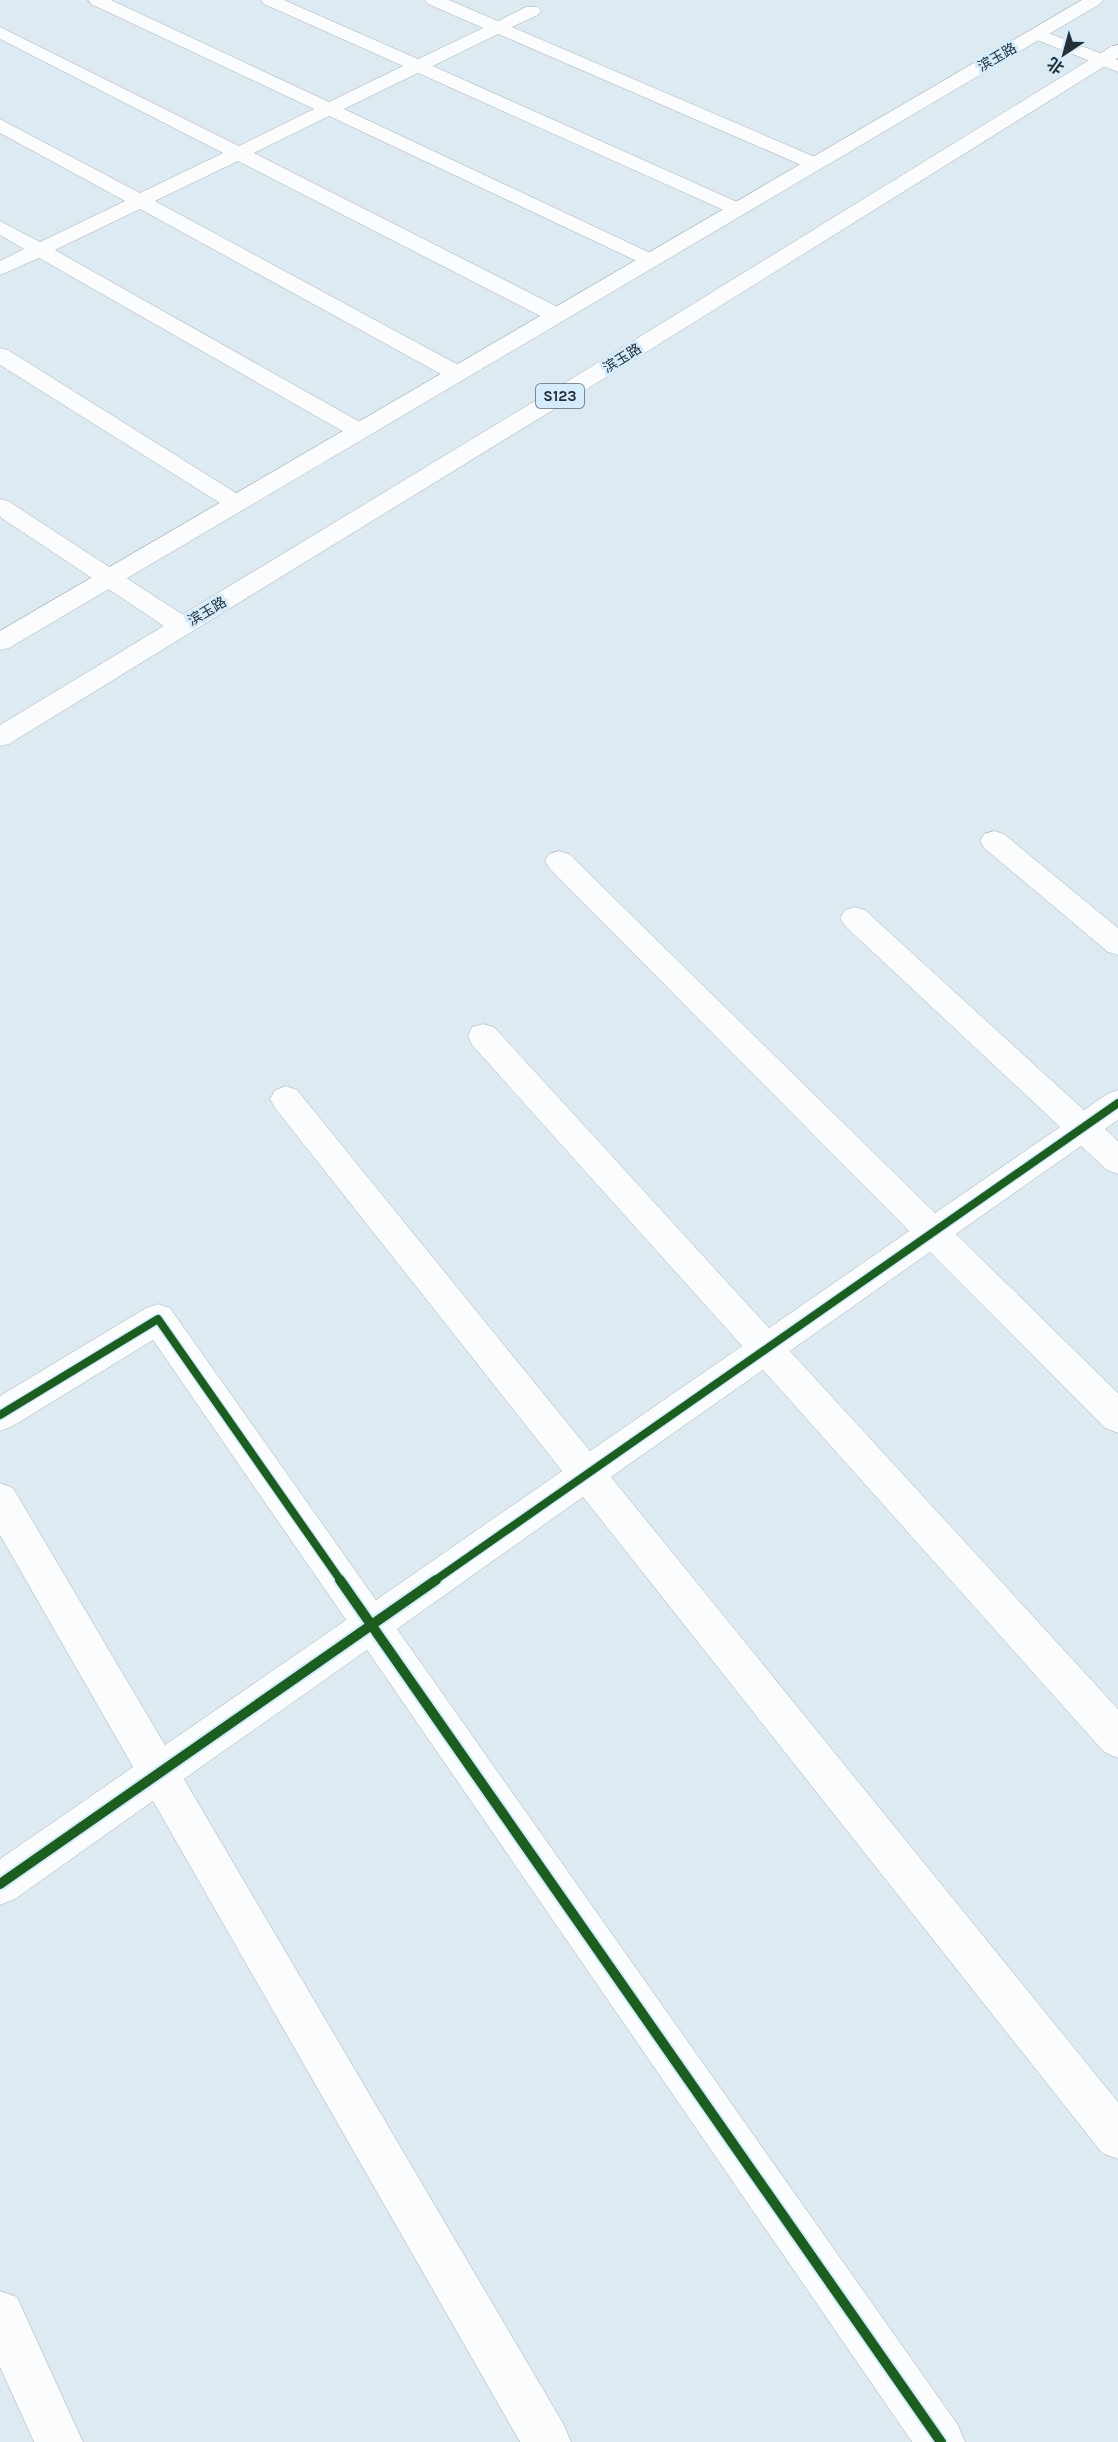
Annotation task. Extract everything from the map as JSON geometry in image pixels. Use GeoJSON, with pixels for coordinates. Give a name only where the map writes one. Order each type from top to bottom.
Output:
{"type":"FeatureCollection","features":[{"type":"Feature","properties":{"kind":"street"},"geometry":{"type":"LineString","coordinates":[[97,0],[650,260]]}},
{"type":"Feature","properties":{"kind":"street"},"geometry":{"type":"LineString","coordinates":[[270,0],[737,209]]}},
{"type":"Feature","properties":{"kind":"street"},"geometry":{"type":"LineString","coordinates":[[434,0],[815,164]]}},
{"type":"Feature","properties":{"kind":"street","name":"滨玉路"},"geometry":{"type":"LineString","coordinates":[[0,642],[1094,0]]}},
{"type":"Feature","properties":{"kind":"street"},"geometry":{"type":"LineString","coordinates":[[0,270],[532,11]]}},
{"type":"Feature","properties":{"kind":"street"},"geometry":{"type":"LineString","coordinates":[[1044,30],[1115,56]]}},
{"type":"Feature","properties":{"kind":"street"},"geometry":{"type":"LineString","coordinates":[[0,32],[556,315]]}},
{"type":"Feature","properties":{"kind":"street","name":"滨玉路"},"geometry":{"type":"LineString","coordinates":[[0,737],[1115,56]]}},
{"type":"Feature","properties":{"kind":"street"},"geometry":{"type":"LineString","coordinates":[[0,125],[456,374]]}},
{"type":"Feature","properties":{"kind":"street"},"geometry":{"type":"LineString","coordinates":[[0,226],[358,431]]}},
{"type":"Feature","properties":{"kind":"street"},"geometry":{"type":"LineString","coordinates":[[0,355],[236,503]]}},
{"type":"Feature","properties":{"kind":"street"},"geometry":{"type":"LineString","coordinates":[[0,506],[182,626]]}},
{"type":"Feature","properties":{"kind":"street"},"geometry":{"type":"LineString","coordinates":[[994,841],[1118,944]]}},
{"type":"Feature","properties":{"kind":"street"},"geometry":{"type":"LineString","coordinates":[[559,861],[1118,1417]]}},
{"type":"Feature","properties":{"kind":"street"},"geometry":{"type":"LineString","coordinates":[[855,918],[1118,1161]]}},
{"type":"Feature","properties":{"kind":"street"},"geometry":{"type":"LineString","coordinates":[[483,1036],[1118,1738]]}},
{"type":"Feature","properties":{"kind":"street"},"geometry":{"type":"LineString","coordinates":[[286,1099],[1118,2137]]}},
{"type":"Feature","properties":{"kind":"street"},"geometry":{"type":"LineString","coordinates":[[0,1884],[1118,1103]]}},
{"type":"Feature","properties":{"kind":"street"},"geometry":{"type":"LineString","coordinates":[[0,1415],[158,1319],[941,2442]]}},
{"type":"Feature","properties":{"kind":"street"},"geometry":{"type":"LineString","coordinates":[[0,1500],[548,2442]]}},
{"type":"Feature","properties":{"kind":"street"},"geometry":{"type":"LineString","coordinates":[[0,2314],[59,2442]]}},
{"type":"Feature","properties":{"kind":"cycle path"},"geometry":{"type":"LineString","coordinates":[[0,1884],[1118,1103]]}},
{"type":"Feature","properties":{"kind":"cycle path"},"geometry":{"type":"LineString","coordinates":[[0,1415],[158,1319],[941,2442]]}}]}
